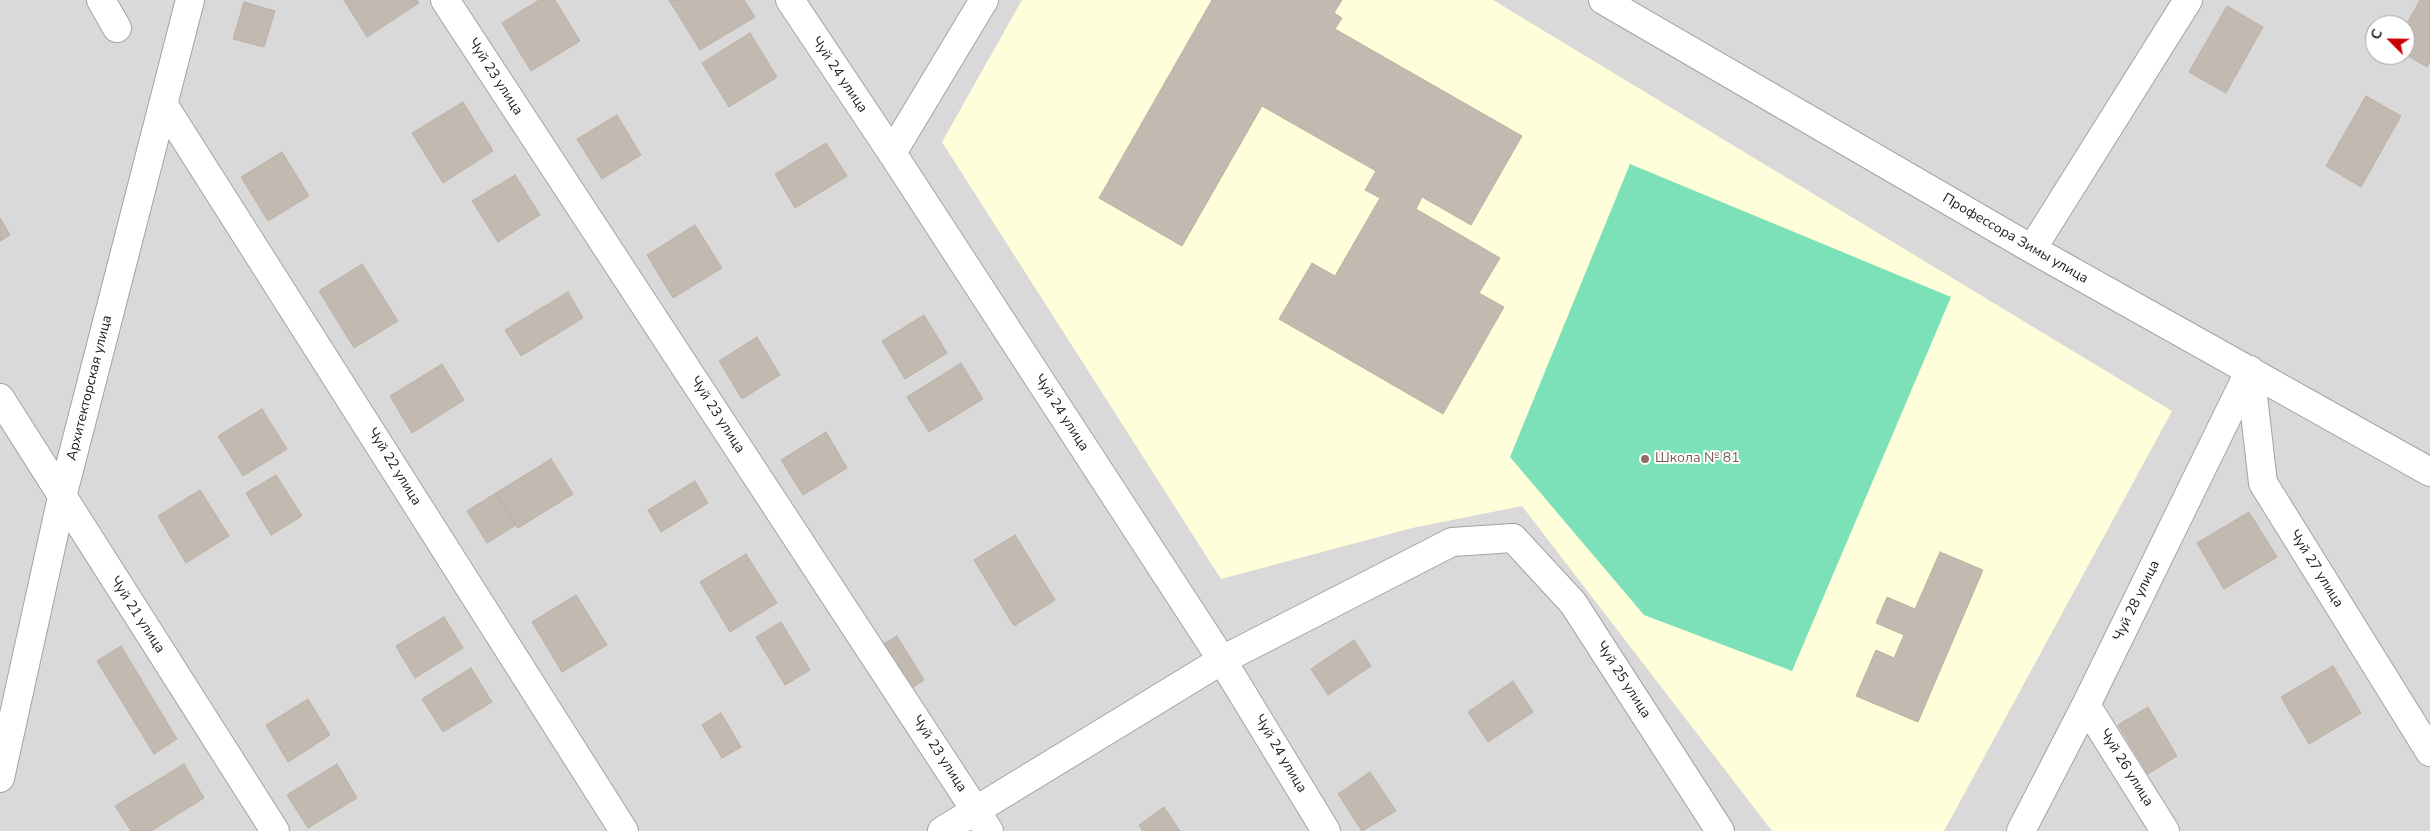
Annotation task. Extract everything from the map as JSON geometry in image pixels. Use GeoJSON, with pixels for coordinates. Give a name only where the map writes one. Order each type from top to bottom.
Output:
{"type":"FeatureCollection","features":[{"type":"Feature","properties":{"kind":"street"},"geometry":{"type":"LineString","coordinates":[[101,0],[117,28]]}},
{"type":"Feature","properties":{"kind":"street","name":"Архитекторская улица"},"geometry":{"type":"LineString","coordinates":[[0,778],[62,497],[190,0]]}},
{"type":"Feature","properties":{"kind":"street","name":"Чуй 23 улица"},"geometry":{"type":"LineString","coordinates":[[445,0],[982,820]]}},
{"type":"Feature","properties":{"kind":"street","name":"Чуй 24 улица"},"geometry":{"type":"LineString","coordinates":[[790,0],[892,153],[1222,660],[1326,831]]}},
{"type":"Feature","properties":{"kind":"street"},"geometry":{"type":"LineString","coordinates":[[892,153],[984,0]]}},
{"type":"Feature","properties":{"kind":"street","name":"Профессора Зимы улица"},"geometry":{"type":"LineString","coordinates":[[1603,0],[2032,249],[2430,472]]}},
{"type":"Feature","properties":{"kind":"street"},"geometry":{"type":"LineString","coordinates":[[2032,249],[2188,0]]}},
{"type":"Feature","properties":{"kind":"street","name":"Чуй 22 улица"},"geometry":{"type":"LineString","coordinates":[[163,104],[624,831]]}},
{"type":"Feature","properties":{"kind":"street","name":"Чуй 28 улица"},"geometry":{"type":"LineString","coordinates":[[2021,831],[2086,704],[2250,370]]}},
{"type":"Feature","properties":{"kind":"street","name":"Чуй 27 улица"},"geometry":{"type":"LineString","coordinates":[[2250,370],[2263,483],[2430,752]]}},
{"type":"Feature","properties":{"kind":"street","name":"Чуй 21 улица"},"geometry":{"type":"LineString","coordinates":[[0,398],[275,831]]}},
{"type":"Feature","properties":{"kind":"street","name":"Чуй 25 улица"},"geometry":{"type":"LineString","coordinates":[[1222,660],[1452,542],[1513,538],[1573,603],[1720,831]]}},
{"type":"Feature","properties":{"kind":"street"},"geometry":{"type":"LineString","coordinates":[[942,831],[982,820],[1222,660]]}},
{"type":"Feature","properties":{"kind":"street","name":"Чуй 26 улица"},"geometry":{"type":"LineString","coordinates":[[2086,704],[2164,831]]}},
{"type":"Feature","properties":{"kind":"shaded area"},"geometry":{"type":"Polygon","coordinates":[[[0,0],[2430,0],[2430,831],[0,831],[0,0]]]}},
{"type":"Feature","properties":{"kind":"shaded area","name":"Школа № 81"},"geometry":{"type":"Polygon","coordinates":[[[1022,0],[1493,0],[2172,411],[1944,831],[1772,831],[1522,506],[1412,528],[1221,579],[942,142],[1022,0]]]}},
{"type":"Feature","properties":{"kind":"green space"},"geometry":{"type":"Polygon","coordinates":[[[1630,164],[1951,297],[1792,671],[1644,615],[1510,457],[1630,164]]]}},
{"type":"Feature","properties":{"kind":"building"},"geometry":{"type":"Polygon","coordinates":[[[344,0],[417,0],[419,3],[367,37],[344,0]]]}},
{"type":"Feature","properties":{"kind":"building"},"geometry":{"type":"Polygon","coordinates":[[[539,0],[555,0],[580,41],[531,71],[502,23],[539,0]]]}},
{"type":"Feature","properties":{"kind":"building"},"geometry":{"type":"Polygon","coordinates":[[[669,0],[744,0],[755,17],[700,50],[669,0]]]}},
{"type":"Feature","properties":{"kind":"building"},"geometry":{"type":"Polygon","coordinates":[[[1212,0],[1342,0],[1334,13],[1342,18],[1335,29],[1522,136],[1471,225],[1422,197],[1416,209],[1500,258],[1479,293],[1504,307],[1443,414],[1279,319],[1312,263],[1335,276],[1380,198],[1365,190],[1376,171],[1262,106],[1182,246],[1099,198],[1212,0]]]}},
{"type":"Feature","properties":{"kind":"building"},"geometry":{"type":"Polygon","coordinates":[[[2420,0],[2430,0],[2430,62],[2427,67],[2415,60],[2415,15],[2412,15],[2420,0]]]}},
{"type":"Feature","properties":{"kind":"building"},"geometry":{"type":"Polygon","coordinates":[[[244,2],[275,11],[264,47],[233,39],[244,2]]]}},
{"type":"Feature","properties":{"kind":"building"},"geometry":{"type":"Polygon","coordinates":[[[2227,6],[2263,27],[2226,93],[2189,72],[2227,6]]]}},
{"type":"Feature","properties":{"kind":"building"},"geometry":{"type":"Polygon","coordinates":[[[750,33],[777,77],[729,107],[702,63],[750,33]]]}},
{"type":"Feature","properties":{"kind":"building"},"geometry":{"type":"Polygon","coordinates":[[[2366,96],[2401,116],[2361,187],[2326,166],[2366,96]]]}},
{"type":"Feature","properties":{"kind":"building"},"geometry":{"type":"Polygon","coordinates":[[[463,102],[493,151],[443,183],[412,133],[463,102]]]}},
{"type":"Feature","properties":{"kind":"building"},"geometry":{"type":"Polygon","coordinates":[[[617,115],[641,155],[602,179],[577,139],[617,115]]]}},
{"type":"Feature","properties":{"kind":"building"},"geometry":{"type":"Polygon","coordinates":[[[826,143],[847,176],[795,208],[775,174],[826,143]]]}},
{"type":"Feature","properties":{"kind":"building"},"geometry":{"type":"Polygon","coordinates":[[[282,152],[309,196],[268,221],[241,177],[282,152]]]}},
{"type":"Feature","properties":{"kind":"building"},"geometry":{"type":"Polygon","coordinates":[[[515,175],[540,215],[498,242],[472,201],[515,175]]]}},
{"type":"Feature","properties":{"kind":"building"},"geometry":{"type":"Polygon","coordinates":[[[0,218],[10,235],[0,241],[0,218]]]}},
{"type":"Feature","properties":{"kind":"building"},"geometry":{"type":"Polygon","coordinates":[[[695,225],[722,268],[673,298],[647,255],[695,225]]]}},
{"type":"Feature","properties":{"kind":"building"},"geometry":{"type":"Polygon","coordinates":[[[362,264],[398,321],[354,348],[319,291],[362,264]]]}},
{"type":"Feature","properties":{"kind":"building"},"geometry":{"type":"Polygon","coordinates":[[[568,292],[583,318],[521,356],[505,330],[568,292]]]}},
{"type":"Feature","properties":{"kind":"building"},"geometry":{"type":"Polygon","coordinates":[[[924,315],[947,353],[905,379],[882,341],[924,315]]]}},
{"type":"Feature","properties":{"kind":"building"},"geometry":{"type":"Polygon","coordinates":[[[757,337],[780,375],[742,399],[719,361],[757,337]]]}},
{"type":"Feature","properties":{"kind":"building"},"geometry":{"type":"Polygon","coordinates":[[[961,363],[983,399],[929,432],[907,397],[961,363]]]}},
{"type":"Feature","properties":{"kind":"building"},"geometry":{"type":"Polygon","coordinates":[[[442,364],[464,400],[412,433],[390,396],[442,364]]]}},
{"type":"Feature","properties":{"kind":"building"},"geometry":{"type":"Polygon","coordinates":[[[262,409],[287,449],[243,476],[218,436],[262,409]]]}},
{"type":"Feature","properties":{"kind":"building"},"geometry":{"type":"Polygon","coordinates":[[[826,432],[847,468],[803,495],[781,460],[826,432]]]}},
{"type":"Feature","properties":{"kind":"building"},"geometry":{"type":"Polygon","coordinates":[[[551,459],[573,494],[518,528],[496,493],[551,459]]]}},
{"type":"Feature","properties":{"kind":"building"},"geometry":{"type":"Polygon","coordinates":[[[276,475],[302,516],[271,535],[246,493],[276,475]]]}},
{"type":"Feature","properties":{"kind":"building"},"geometry":{"type":"Polygon","coordinates":[[[695,481],[708,503],[661,532],[648,510],[695,481]]]}},
{"type":"Feature","properties":{"kind":"building"},"geometry":{"type":"Polygon","coordinates":[[[200,490],[229,536],[186,563],[158,516],[200,490]]]}},
{"type":"Feature","properties":{"kind":"building"},"geometry":{"type":"Polygon","coordinates":[[[496,493],[516,525],[487,543],[467,511],[496,493]]]}},
{"type":"Feature","properties":{"kind":"building"},"geometry":{"type":"Polygon","coordinates":[[[2249,512],[2277,557],[2224,589],[2197,543],[2249,512]]]}},
{"type":"Feature","properties":{"kind":"building"},"geometry":{"type":"Polygon","coordinates":[[[1015,535],[1055,600],[1014,626],[974,560],[1015,535]]]}},
{"type":"Feature","properties":{"kind":"building"},"geometry":{"type":"Polygon","coordinates":[[[1940,552],[1983,570],[1918,722],[1856,696],[1876,650],[1894,658],[1904,635],[1876,623],[1887,597],[1915,609],[1940,552]]]}},
{"type":"Feature","properties":{"kind":"building"},"geometry":{"type":"Polygon","coordinates":[[[746,554],[777,603],[730,632],[700,582],[746,554]]]}},
{"type":"Feature","properties":{"kind":"building"},"geometry":{"type":"Polygon","coordinates":[[[576,595],[607,645],[562,672],[532,622],[576,595]]]}},
{"type":"Feature","properties":{"kind":"building"},"geometry":{"type":"Polygon","coordinates":[[[444,617],[463,648],[415,678],[396,646],[444,617]]]}},
{"type":"Feature","properties":{"kind":"building"},"geometry":{"type":"Polygon","coordinates":[[[781,622],[810,670],[785,685],[756,637],[781,622]]]}},
{"type":"Feature","properties":{"kind":"building"},"geometry":{"type":"Polygon","coordinates":[[[897,636],[924,680],[907,691],[880,646],[897,636]]]}},
{"type":"Feature","properties":{"kind":"building"},"geometry":{"type":"Polygon","coordinates":[[[1354,640],[1371,666],[1328,695],[1311,669],[1354,640]]]}},
{"type":"Feature","properties":{"kind":"building"},"geometry":{"type":"Polygon","coordinates":[[[121,646],[177,739],[154,754],[97,661],[121,646]]]}},
{"type":"Feature","properties":{"kind":"building"},"geometry":{"type":"Polygon","coordinates":[[[2333,666],[2361,713],[2309,744],[2281,697],[2333,666]]]}},
{"type":"Feature","properties":{"kind":"building"},"geometry":{"type":"Polygon","coordinates":[[[471,668],[492,702],[443,732],[422,699],[471,668]]]}},
{"type":"Feature","properties":{"kind":"building"},"geometry":{"type":"Polygon","coordinates":[[[1513,681],[1533,712],[1488,742],[1468,712],[1513,681]]]}},
{"type":"Feature","properties":{"kind":"building"},"geometry":{"type":"Polygon","coordinates":[[[308,699],[330,735],[288,762],[266,725],[308,699]]]}},
{"type":"Feature","properties":{"kind":"building"},"geometry":{"type":"Polygon","coordinates":[[[2148,707],[2177,756],[2148,774],[2118,725],[2148,707]]]}},
{"type":"Feature","properties":{"kind":"building"},"geometry":{"type":"Polygon","coordinates":[[[721,713],[741,747],[722,758],[702,725],[721,713]]]}},
{"type":"Feature","properties":{"kind":"building"},"geometry":{"type":"Polygon","coordinates":[[[184,764],[204,798],[151,831],[131,831],[115,806],[184,764]]]}},
{"type":"Feature","properties":{"kind":"building"},"geometry":{"type":"Polygon","coordinates":[[[337,764],[357,798],[308,828],[287,795],[337,764]]]}},
{"type":"Feature","properties":{"kind":"building"},"geometry":{"type":"Polygon","coordinates":[[[1370,772],[1396,811],[1362,831],[1338,794],[1370,772]]]}},
{"type":"Feature","properties":{"kind":"building"},"geometry":{"type":"Polygon","coordinates":[[[1164,807],[1180,831],[1143,831],[1139,825],[1164,807]]]}},
{"type":"Feature","properties":{"kind":"place","name":"Школа № 81"},"geometry":{"type":"Point","coordinates":[1645,459]}}]}
